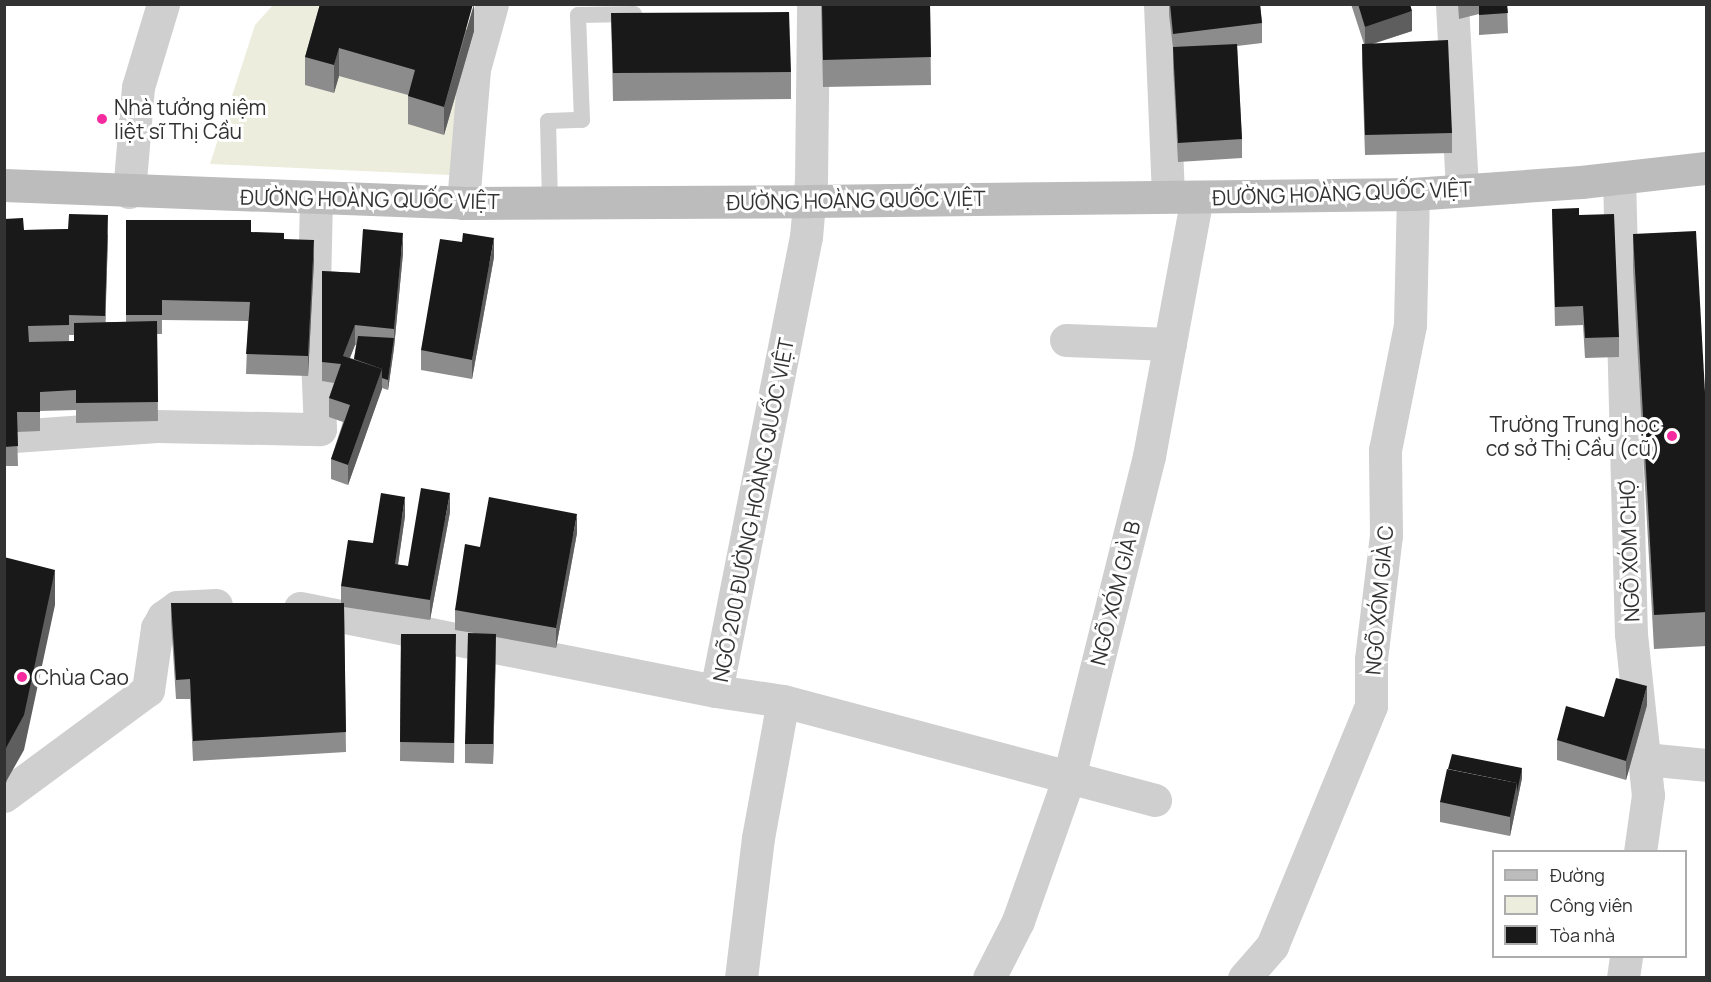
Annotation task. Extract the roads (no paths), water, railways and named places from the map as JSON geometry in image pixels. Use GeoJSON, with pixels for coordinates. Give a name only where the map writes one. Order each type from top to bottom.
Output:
{"type":"FeatureCollection","features":[{"type":"Feature","properties":{"kind":"main road","name":"ĐƯỜNG HOÀNG QUỐC VIỆT"},"geometry":{"type":"LineString","coordinates":[[4,185],[129,192],[463,203],[810,201],[1413,194],[1619,178],[1707,168]]}},
{"type":"Feature","properties":{"kind":"street"},"geometry":{"type":"LineString","coordinates":[[129,192],[138,87],[163,4]]}},
{"type":"Feature","properties":{"kind":"street","name":"NGÕ 200 ĐƯỜNG HOÀNG QUỐC VIỆT"},"geometry":{"type":"LineString","coordinates":[[813,4],[810,201],[806,237],[716,691],[783,701],[1155,800]]}},
{"type":"Feature","properties":{"kind":"street","name":"NGÕ XÓM GIÀ B"},"geometry":{"type":"LineString","coordinates":[[989,978],[1018,921],[1069,777],[1149,456],[1170,344],[1182,196],[1160,4]]}},
{"type":"Feature","properties":{"kind":"street"},"geometry":{"type":"LineString","coordinates":[[1452,4],[1462,190]]}},
{"type":"Feature","properties":{"kind":"street"},"geometry":{"type":"LineString","coordinates":[[463,203],[474,69],[482,22]]}},
{"type":"Feature","properties":{"kind":"street","name":"NGÕ XÓM CHỢ"},"geometry":{"type":"LineString","coordinates":[[1619,178],[1631,634],[1648,795],[1640,850]]}},
{"type":"Feature","properties":{"kind":"street","name":"NGÕ XÓM GIÀ C"},"geometry":{"type":"LineString","coordinates":[[1244,978],[1272,946],[1371,706],[1371,659],[1386,535],[1385,450],[1410,326],[1413,194]]}},
{"type":"Feature","properties":{"kind":"street"},"geometry":{"type":"LineString","coordinates":[[14,436],[157,426],[320,429],[314,287],[316,199]]}},
{"type":"Feature","properties":{"kind":"street"},"geometry":{"type":"LineString","coordinates":[[1066,340],[1170,344]]}},
{"type":"Feature","properties":{"kind":"street"},"geometry":{"type":"LineString","coordinates":[[4,796],[148,690],[157,628],[163,617],[177,607],[255,604],[314,609],[716,691]]}},
{"type":"Feature","properties":{"kind":"street"},"geometry":{"type":"LineString","coordinates":[[741,978],[758,838],[783,701]]}},
{"type":"Feature","properties":{"kind":"street"},"geometry":{"type":"LineString","coordinates":[[1645,759],[1707,765]]}},
{"type":"Feature","properties":{"kind":"street"},"geometry":{"type":"LineString","coordinates":[[1623,978],[1626,958]]}},
{"type":"Feature","properties":{"kind":"lane"},"geometry":{"type":"LineString","coordinates":[[550,202],[548,121],[582,120],[578,15],[657,14]]}},
{"type":"Feature","properties":{"kind":"place","name":"Nhà tưởng niệm liệt sĩ Thị Cầu"},"geometry":{"type":"Point","coordinates":[102,119]}},
{"type":"Feature","properties":{"kind":"place","name":"Trường Trung học cơ sở Thị Cầu (cũ)"},"geometry":{"type":"Point","coordinates":[1672,436]}},
{"type":"Feature","properties":{"kind":"place","name":"Chùa Cao"},"geometry":{"type":"Point","coordinates":[22,677]}}]}
